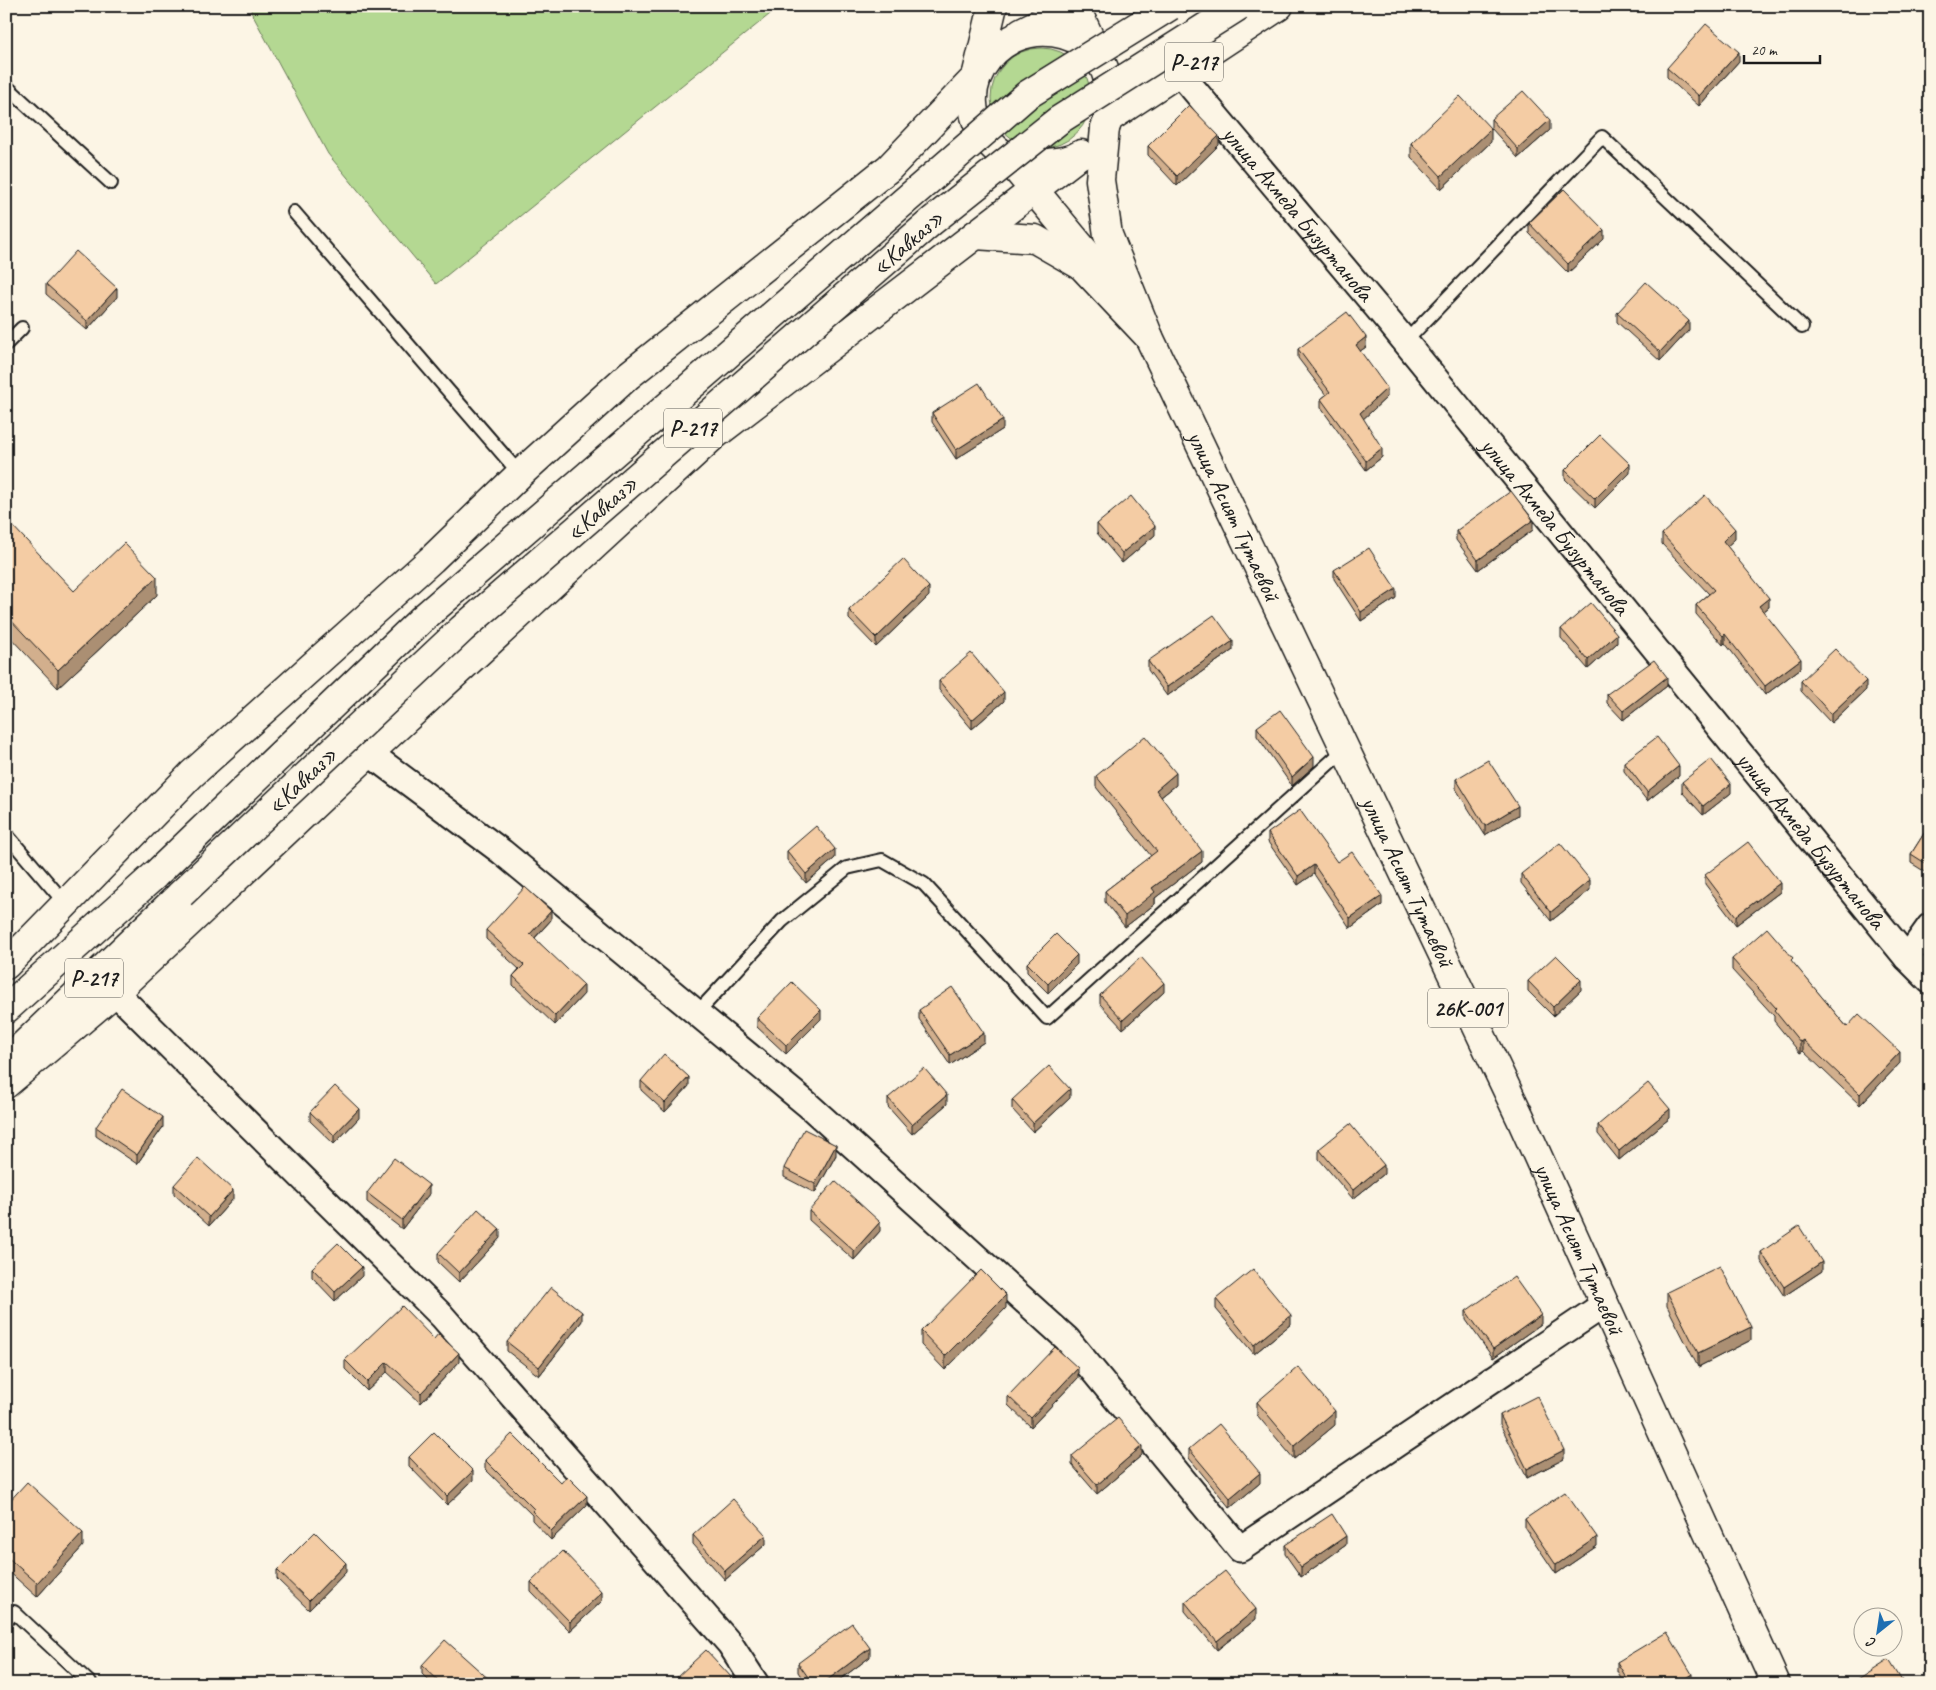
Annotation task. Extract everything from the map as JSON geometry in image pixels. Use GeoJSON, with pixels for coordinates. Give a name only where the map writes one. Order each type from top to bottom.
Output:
{"type":"FeatureCollection","features":[{"type":"Feature","properties":{"kind":"main road"},"geometry":{"type":"LineString","coordinates":[[993,6],[976,77],[973,99],[977,122],[988,141],[1035,190],[1100,268],[1150,337]]}},
{"type":"Feature","properties":{"kind":"main road"},"geometry":{"type":"LineString","coordinates":[[6,965],[65,902],[192,774],[432,559],[520,474],[630,375],[889,168],[976,77],[986,58],[1001,42],[1076,6],[1108,78],[1112,98],[1107,123],[1091,147],[976,235]]}},
{"type":"Feature","properties":{"kind":"main road","name":"«Кавказ»"},"geometry":{"type":"LineString","coordinates":[[6,1009],[155,875],[422,619],[1027,95],[1170,6]]}},
{"type":"Feature","properties":{"kind":"main road","name":"«Кавказ»"},"geometry":{"type":"LineString","coordinates":[[6,1062],[462,629],[932,221],[1059,120],[1240,6]]}},
{"type":"Feature","properties":{"kind":"main road","name":"Р-217"},"geometry":{"type":"LineString","coordinates":[[1107,123],[1179,72],[1279,6]]}},
{"type":"Feature","properties":{"kind":"main road"},"geometry":{"type":"LineString","coordinates":[[1021,32],[1043,29],[1065,33],[1085,44],[1100,60]]}},
{"type":"Feature","properties":{"kind":"main road","name":"улица Асият Тутаевой"},"geometry":{"type":"LineString","coordinates":[[1107,123],[1100,180],[1108,235],[1150,337],[1520,1117],[1776,1684]]}},
{"type":"Feature","properties":{"kind":"main road"},"geometry":{"type":"LineString","coordinates":[[1004,156],[1026,165],[1072,160]]}},
{"type":"Feature","properties":{"kind":"main road"},"geometry":{"type":"LineString","coordinates":[[976,235],[1035,239],[1082,266],[1150,337]]}},
{"type":"Feature","properties":{"kind":"main road","name":"Р-217"},"geometry":{"type":"LineString","coordinates":[[6,1084],[115,992],[712,437],[976,235]]}},
{"type":"Feature","properties":{"kind":"street","name":"улица Ахмеда Бузуртанова"},"geometry":{"type":"LineString","coordinates":[[1179,72],[1405,342],[1907,958],[1930,981]]}},
{"type":"Feature","properties":{"kind":"street"},"geometry":{"type":"LineString","coordinates":[[370,753],[502,852],[808,1104],[1067,1339],[1240,1549],[1605,1304]]}},
{"type":"Feature","properties":{"kind":"street"},"geometry":{"type":"LineString","coordinates":[[1907,958],[1930,926]]}},
{"type":"Feature","properties":{"kind":"street"},"geometry":{"type":"LineString","coordinates":[[115,992],[442,1316],[730,1644],[756,1684]]}},
{"type":"Feature","properties":{"kind":"lane"},"geometry":{"type":"LineString","coordinates":[[6,86],[111,183]]}},
{"type":"Feature","properties":{"kind":"lane"},"geometry":{"type":"LineString","coordinates":[[1405,342],[1602,137],[1802,327]]}},
{"type":"Feature","properties":{"kind":"lane"},"geometry":{"type":"LineString","coordinates":[[294,212],[520,474]]}},
{"type":"Feature","properties":{"kind":"lane"},"geometry":{"type":"LineString","coordinates":[[6,344],[22,328]]}},
{"type":"Feature","properties":{"kind":"lane"},"geometry":{"type":"LineString","coordinates":[[697,1013],[782,921],[847,868],[882,860],[924,884],[1047,1018],[1346,750]]}},
{"type":"Feature","properties":{"kind":"lane"},"geometry":{"type":"LineString","coordinates":[[6,834],[65,902]]}},
{"type":"Feature","properties":{"kind":"lane"},"geometry":{"type":"LineString","coordinates":[[6,1621],[14,1612],[91,1684]]}},
{"type":"Feature","properties":{"kind":"green space"},"geometry":{"type":"Polygon","coordinates":[[[252,6],[780,6],[436,284],[328,154],[251,12],[252,6]]]}},
{"type":"Feature","properties":{"kind":"green space"},"geometry":{"type":"Polygon","coordinates":[[[1041,48],[1060,52],[1076,63],[1087,79],[1091,98],[1087,117],[1076,133],[1060,144],[1041,148],[1022,144],[1006,133],[995,117],[991,98],[995,79],[1006,63],[1022,52],[1041,48]]]}},
{"type":"Feature","properties":{"kind":"building"},"geometry":{"type":"Polygon","coordinates":[[[1706,24],[1739,52],[1699,96],[1667,68],[1706,24]]]}},
{"type":"Feature","properties":{"kind":"building"},"geometry":{"type":"Polygon","coordinates":[[[1523,91],[1550,120],[1518,149],[1491,119],[1523,91]]]}},
{"type":"Feature","properties":{"kind":"building"},"geometry":{"type":"Polygon","coordinates":[[[1460,96],[1491,129],[1441,176],[1411,143],[1460,96]]]}},
{"type":"Feature","properties":{"kind":"building"},"geometry":{"type":"Polygon","coordinates":[[[1189,105],[1219,136],[1177,176],[1148,146],[1189,105]]]}},
{"type":"Feature","properties":{"kind":"building"},"geometry":{"type":"Polygon","coordinates":[[[1564,189],[1604,230],[1568,264],[1529,223],[1564,189]]]}},
{"type":"Feature","properties":{"kind":"building"},"geometry":{"type":"Polygon","coordinates":[[[76,251],[117,288],[87,321],[46,284],[76,251]]]}},
{"type":"Feature","properties":{"kind":"building"},"geometry":{"type":"Polygon","coordinates":[[[1646,282],[1689,321],[1660,352],[1617,313],[1646,282]]]}},
{"type":"Feature","properties":{"kind":"building"},"geometry":{"type":"Polygon","coordinates":[[[1347,312],[1366,337],[1356,345],[1387,388],[1360,413],[1382,448],[1366,461],[1321,399],[1330,392],[1298,349],[1347,312]]]}},
{"type":"Feature","properties":{"kind":"building"},"geometry":{"type":"Polygon","coordinates":[[[979,383],[1003,420],[956,450],[932,413],[979,383]]]}},
{"type":"Feature","properties":{"kind":"building"},"geometry":{"type":"Polygon","coordinates":[[[1600,435],[1630,464],[1595,499],[1565,470],[1600,435]]]}},
{"type":"Feature","properties":{"kind":"building"},"geometry":{"type":"Polygon","coordinates":[[[1511,491],[1533,520],[1478,560],[1456,531],[1511,491]]]}},
{"type":"Feature","properties":{"kind":"building"},"geometry":{"type":"Polygon","coordinates":[[[1705,495],[1735,529],[1723,541],[1769,598],[1759,606],[1801,659],[1765,686],[1725,634],[1723,636],[1696,605],[1714,590],[1662,534],[1705,495]]]}},
{"type":"Feature","properties":{"kind":"building"},"geometry":{"type":"Polygon","coordinates":[[[1131,496],[1155,526],[1122,553],[1097,524],[1131,496]]]}},
{"type":"Feature","properties":{"kind":"building"},"geometry":{"type":"Polygon","coordinates":[[[9,522],[74,591],[124,543],[157,577],[58,670],[6,615],[6,525],[9,522]]]}},
{"type":"Feature","properties":{"kind":"building"},"geometry":{"type":"Polygon","coordinates":[[[1369,548],[1396,589],[1361,612],[1334,570],[1369,548]]]}},
{"type":"Feature","properties":{"kind":"building"},"geometry":{"type":"Polygon","coordinates":[[[903,559],[929,587],[876,638],[849,610],[903,559]]]}},
{"type":"Feature","properties":{"kind":"building"},"geometry":{"type":"Polygon","coordinates":[[[1591,603],[1617,634],[1588,660],[1561,629],[1591,603]]]}},
{"type":"Feature","properties":{"kind":"building"},"geometry":{"type":"Polygon","coordinates":[[[1214,615],[1233,641],[1167,687],[1148,661],[1214,615]]]}},
{"type":"Feature","properties":{"kind":"building"},"geometry":{"type":"Polygon","coordinates":[[[1835,649],[1866,681],[1831,714],[1801,681],[1835,649]]]}},
{"type":"Feature","properties":{"kind":"building"},"geometry":{"type":"Polygon","coordinates":[[[971,653],[1004,692],[972,720],[939,681],[971,653]]]}},
{"type":"Feature","properties":{"kind":"building"},"geometry":{"type":"Polygon","coordinates":[[[1654,660],[1667,677],[1623,711],[1607,694],[1654,660]]]}},
{"type":"Feature","properties":{"kind":"building"},"geometry":{"type":"Polygon","coordinates":[[[1280,710],[1314,757],[1292,777],[1257,727],[1280,710]]]}},
{"type":"Feature","properties":{"kind":"building"},"geometry":{"type":"Polygon","coordinates":[[[1145,736],[1176,773],[1156,790],[1202,851],[1152,888],[1155,892],[1125,916],[1105,891],[1157,851],[1096,776],[1145,736]]]}},
{"type":"Feature","properties":{"kind":"building"},"geometry":{"type":"Polygon","coordinates":[[[1657,737],[1679,766],[1647,792],[1624,762],[1657,737]]]}},
{"type":"Feature","properties":{"kind":"building"},"geometry":{"type":"Polygon","coordinates":[[[1711,759],[1731,784],[1703,806],[1682,782],[1711,759]]]}},
{"type":"Feature","properties":{"kind":"building"},"geometry":{"type":"Polygon","coordinates":[[[1488,760],[1518,806],[1485,826],[1456,779],[1488,760]]]}},
{"type":"Feature","properties":{"kind":"building"},"geometry":{"type":"Polygon","coordinates":[[[1300,810],[1337,862],[1352,852],[1382,896],[1350,918],[1314,865],[1298,876],[1268,833],[1300,810]]]}},
{"type":"Feature","properties":{"kind":"building"},"geometry":{"type":"Polygon","coordinates":[[[1930,824],[1930,866],[1911,854],[1930,824]]]}},
{"type":"Feature","properties":{"kind":"building"},"geometry":{"type":"Polygon","coordinates":[[[816,826],[835,849],[806,874],[787,851],[816,826]]]}},
{"type":"Feature","properties":{"kind":"building"},"geometry":{"type":"Polygon","coordinates":[[[1748,842],[1780,883],[1736,916],[1705,875],[1748,842]]]}},
{"type":"Feature","properties":{"kind":"building"},"geometry":{"type":"Polygon","coordinates":[[[1560,843],[1590,880],[1551,912],[1521,874],[1560,843]]]}},
{"type":"Feature","properties":{"kind":"building"},"geometry":{"type":"Polygon","coordinates":[[[525,887],[551,911],[530,934],[584,985],[555,1016],[513,976],[524,965],[486,930],[525,887]]]}},
{"type":"Feature","properties":{"kind":"building"},"geometry":{"type":"Polygon","coordinates":[[[1767,928],[1847,1027],[1859,1014],[1900,1052],[1860,1094],[1803,1040],[1800,1042],[1774,1010],[1776,1008],[1732,959],[1767,928]]]}},
{"type":"Feature","properties":{"kind":"building"},"geometry":{"type":"Polygon","coordinates":[[[1056,934],[1077,955],[1048,984],[1027,963],[1056,934]]]}},
{"type":"Feature","properties":{"kind":"building"},"geometry":{"type":"Polygon","coordinates":[[[1556,955],[1581,980],[1553,1007],[1528,981],[1556,955]]]}},
{"type":"Feature","properties":{"kind":"building"},"geometry":{"type":"Polygon","coordinates":[[[1141,957],[1164,983],[1123,1020],[1100,995],[1141,957]]]}},
{"type":"Feature","properties":{"kind":"building"},"geometry":{"type":"Polygon","coordinates":[[[792,982],[821,1010],[786,1045],[757,1018],[792,982]]]}},
{"type":"Feature","properties":{"kind":"building"},"geometry":{"type":"Polygon","coordinates":[[[952,987],[984,1033],[950,1055],[919,1010],[952,987]]]}},
{"type":"Feature","properties":{"kind":"building"},"geometry":{"type":"Polygon","coordinates":[[[664,1054],[689,1077],[665,1103],[641,1081],[664,1054]]]}},
{"type":"Feature","properties":{"kind":"building"},"geometry":{"type":"Polygon","coordinates":[[[1049,1066],[1070,1089],[1033,1123],[1012,1100],[1049,1066]]]}},
{"type":"Feature","properties":{"kind":"building"},"geometry":{"type":"Polygon","coordinates":[[[924,1068],[947,1095],[912,1125],[888,1098],[924,1068]]]}},
{"type":"Feature","properties":{"kind":"building"},"geometry":{"type":"Polygon","coordinates":[[[1648,1083],[1670,1109],[1619,1151],[1598,1125],[1648,1083]]]}},
{"type":"Feature","properties":{"kind":"building"},"geometry":{"type":"Polygon","coordinates":[[[335,1086],[359,1109],[334,1135],[310,1112],[335,1086]]]}},
{"type":"Feature","properties":{"kind":"building"},"geometry":{"type":"Polygon","coordinates":[[[122,1089],[163,1117],[137,1155],[96,1127],[122,1089]]]}},
{"type":"Feature","properties":{"kind":"building"},"geometry":{"type":"Polygon","coordinates":[[[1350,1124],[1384,1165],[1353,1190],[1319,1149],[1350,1124]]]}},
{"type":"Feature","properties":{"kind":"building"},"geometry":{"type":"Polygon","coordinates":[[[804,1129],[836,1145],[815,1184],[784,1168],[804,1129]]]}},
{"type":"Feature","properties":{"kind":"building"},"geometry":{"type":"Polygon","coordinates":[[[198,1158],[233,1190],[209,1217],[174,1185],[198,1158]]]}},
{"type":"Feature","properties":{"kind":"building"},"geometry":{"type":"Polygon","coordinates":[[[394,1158],[429,1185],[402,1220],[367,1193],[394,1158]]]}},
{"type":"Feature","properties":{"kind":"building"},"geometry":{"type":"Polygon","coordinates":[[[835,1181],[880,1222],[854,1251],[809,1211],[835,1181]]]}},
{"type":"Feature","properties":{"kind":"building"},"geometry":{"type":"Polygon","coordinates":[[[478,1209],[500,1229],[459,1273],[438,1253],[478,1209]]]}},
{"type":"Feature","properties":{"kind":"building"},"geometry":{"type":"Polygon","coordinates":[[[1799,1226],[1822,1262],[1784,1287],[1761,1252],[1799,1226]]]}},
{"type":"Feature","properties":{"kind":"building"},"geometry":{"type":"Polygon","coordinates":[[[338,1243],[362,1267],[335,1292],[312,1268],[338,1243]]]}},
{"type":"Feature","properties":{"kind":"building"},"geometry":{"type":"Polygon","coordinates":[[[1720,1266],[1751,1327],[1698,1353],[1667,1292],[1720,1266]]]}},
{"type":"Feature","properties":{"kind":"building"},"geometry":{"type":"Polygon","coordinates":[[[1253,1269],[1291,1315],[1254,1345],[1216,1299],[1253,1269]]]}},
{"type":"Feature","properties":{"kind":"building"},"geometry":{"type":"Polygon","coordinates":[[[981,1270],[1006,1295],[945,1356],[921,1331],[981,1270]]]}},
{"type":"Feature","properties":{"kind":"building"},"geometry":{"type":"Polygon","coordinates":[[[1514,1277],[1541,1315],[1493,1349],[1466,1311],[1514,1277]]]}},
{"type":"Feature","properties":{"kind":"building"},"geometry":{"type":"Polygon","coordinates":[[[551,1287],[582,1312],[539,1367],[507,1342],[551,1287]]]}},
{"type":"Feature","properties":{"kind":"building"},"geometry":{"type":"Polygon","coordinates":[[[402,1306],[434,1339],[438,1334],[459,1353],[421,1393],[387,1362],[367,1382],[345,1360],[402,1306]]]}},
{"type":"Feature","properties":{"kind":"building"},"geometry":{"type":"Polygon","coordinates":[[[1055,1347],[1078,1368],[1031,1418],[1008,1396],[1055,1347]]]}},
{"type":"Feature","properties":{"kind":"building"},"geometry":{"type":"Polygon","coordinates":[[[1298,1367],[1335,1411],[1294,1446],[1257,1402],[1298,1367]]]}},
{"type":"Feature","properties":{"kind":"building"},"geometry":{"type":"Polygon","coordinates":[[[1537,1396],[1564,1450],[1527,1469],[1500,1415],[1537,1396]]]}},
{"type":"Feature","properties":{"kind":"building"},"geometry":{"type":"Polygon","coordinates":[[[1118,1418],[1142,1446],[1097,1485],[1072,1456],[1118,1418]]]}},
{"type":"Feature","properties":{"kind":"building"},"geometry":{"type":"Polygon","coordinates":[[[1219,1424],[1260,1473],[1230,1498],[1189,1449],[1219,1424]]]}},
{"type":"Feature","properties":{"kind":"building"},"geometry":{"type":"Polygon","coordinates":[[[434,1432],[473,1471],[447,1496],[409,1457],[434,1432]]]}},
{"type":"Feature","properties":{"kind":"building"},"geometry":{"type":"Polygon","coordinates":[[[512,1434],[561,1483],[567,1476],[587,1496],[551,1531],[532,1511],[534,1509],[485,1460],[512,1434]]]}},
{"type":"Feature","properties":{"kind":"building"},"geometry":{"type":"Polygon","coordinates":[[[27,1482],[83,1533],[37,1583],[6,1556],[6,1505],[27,1482]]]}},
{"type":"Feature","properties":{"kind":"building"},"geometry":{"type":"Polygon","coordinates":[[[1565,1492],[1597,1537],[1556,1565],[1525,1519],[1565,1492]]]}},
{"type":"Feature","properties":{"kind":"building"},"geometry":{"type":"Polygon","coordinates":[[[733,1499],[766,1535],[725,1571],[693,1535],[733,1499]]]}},
{"type":"Feature","properties":{"kind":"building"},"geometry":{"type":"Polygon","coordinates":[[[1332,1514],[1346,1536],[1301,1567],[1285,1545],[1332,1514]]]}},
{"type":"Feature","properties":{"kind":"building"},"geometry":{"type":"Polygon","coordinates":[[[315,1532],[346,1563],[309,1601],[277,1570],[315,1532]]]}},
{"type":"Feature","properties":{"kind":"building"},"geometry":{"type":"Polygon","coordinates":[[[563,1551],[602,1592],[570,1622],[531,1582],[563,1551]]]}},
{"type":"Feature","properties":{"kind":"building"},"geometry":{"type":"Polygon","coordinates":[[[1225,1571],[1256,1609],[1217,1641],[1185,1602],[1225,1571]]]}},
{"type":"Feature","properties":{"kind":"building"},"geometry":{"type":"Polygon","coordinates":[[[852,1623],[870,1648],[822,1684],[813,1684],[798,1663],[852,1623]]]}},
{"type":"Feature","properties":{"kind":"building"},"geometry":{"type":"Polygon","coordinates":[[[1667,1632],[1692,1674],[1676,1684],[1630,1684],[1617,1662],[1667,1632]]]}},
{"type":"Feature","properties":{"kind":"building"},"geometry":{"type":"Polygon","coordinates":[[[445,1640],[492,1682],[491,1684],[442,1684],[422,1665],[445,1640]]]}},
{"type":"Feature","properties":{"kind":"building"},"geometry":{"type":"Polygon","coordinates":[[[706,1650],[733,1679],[728,1684],[681,1684],[676,1678],[706,1650]]]}},
{"type":"Feature","properties":{"kind":"building"},"geometry":{"type":"Polygon","coordinates":[[[1889,1660],[1904,1684],[1852,1684],[1889,1660]]]}}]}
